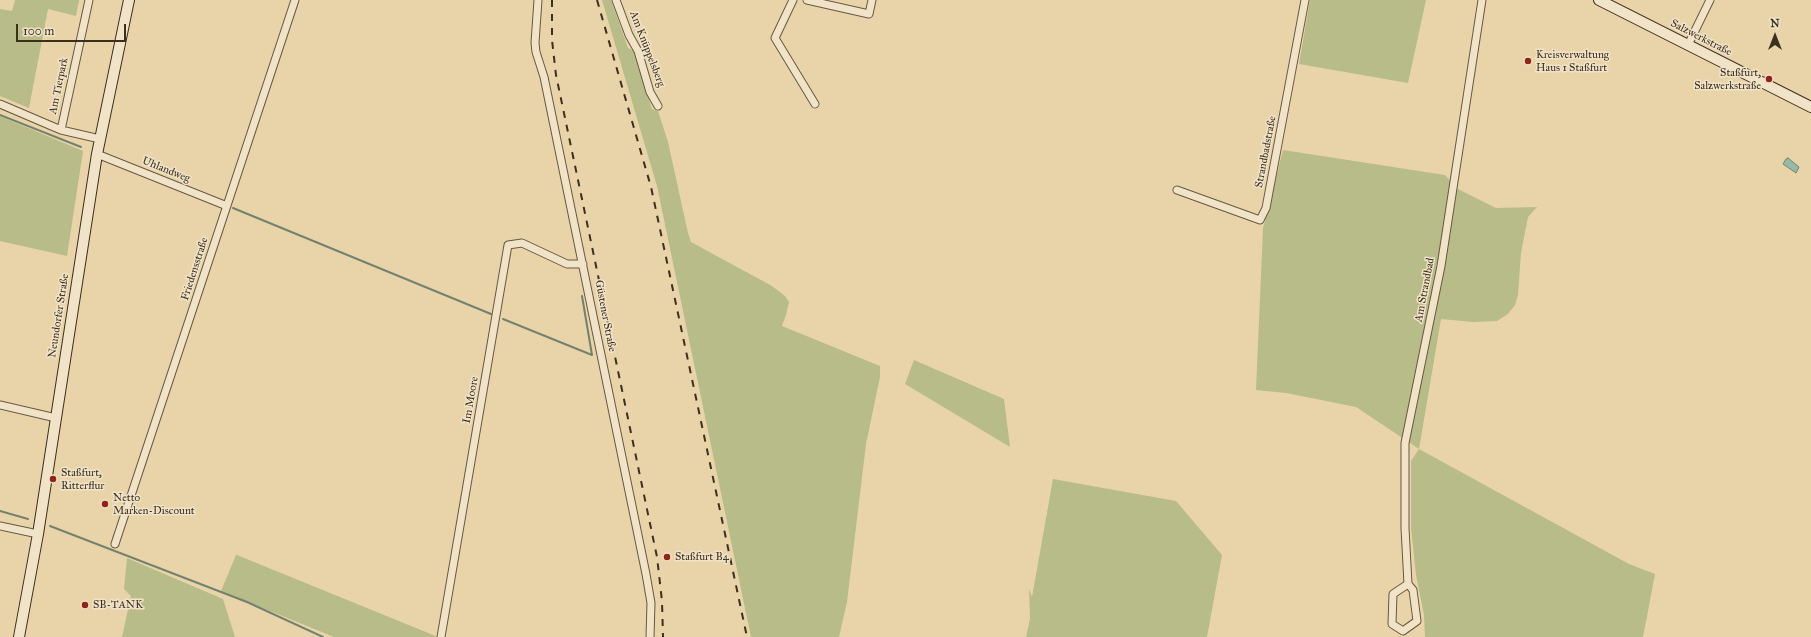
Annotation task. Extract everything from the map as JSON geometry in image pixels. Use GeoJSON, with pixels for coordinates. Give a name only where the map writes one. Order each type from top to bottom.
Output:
{"type":"FeatureCollection","features":[{"type":"Feature","properties":{"kind":"main road","name":"Neundorfer Straße"},"geometry":{"type":"LineString","coordinates":[[19,637],[38,534],[97,154],[129,0]]}},
{"type":"Feature","properties":{"kind":"main road","name":"Salzwerkstraße"},"geometry":{"type":"LineString","coordinates":[[1601,1],[1811,107]]}},
{"type":"Feature","properties":{"kind":"street","name":"Am Tierpark"},"geometry":{"type":"LineString","coordinates":[[61,130],[89,0]]}},
{"type":"Feature","properties":{"kind":"street","name":"Friedensstraße"},"geometry":{"type":"LineString","coordinates":[[115,544],[295,0]]}},
{"type":"Feature","properties":{"kind":"street","name":"Güstener Straße"},"geometry":{"type":"LineString","coordinates":[[538,0],[535,43],[536,52],[544,77],[646,574],[650,603],[650,637]]}},
{"type":"Feature","properties":{"kind":"street","name":"Am Knüppelsberg"},"geometry":{"type":"LineString","coordinates":[[616,0],[629,35],[638,51],[650,92],[658,106]]}},
{"type":"Feature","properties":{"kind":"street"},"geometry":{"type":"LineString","coordinates":[[793,0],[775,38],[815,104]]}},
{"type":"Feature","properties":{"kind":"street"},"geometry":{"type":"LineString","coordinates":[[807,0],[869,14],[872,0]]}},
{"type":"Feature","properties":{"kind":"street","name":"Strandbadstraße"},"geometry":{"type":"LineString","coordinates":[[1177,190],[1260,220],[1266,208],[1305,0]]}},
{"type":"Feature","properties":{"kind":"street","name":"Am Strandbad"},"geometry":{"type":"LineString","coordinates":[[1408,584],[1393,594],[1392,624],[1403,632],[1417,621],[1413,590],[1408,584],[1405,528],[1405,443],[1441,266],[1482,0]]}},
{"type":"Feature","properties":{"kind":"street"},"geometry":{"type":"LineString","coordinates":[[1688,45],[1710,0]]}},
{"type":"Feature","properties":{"kind":"street","name":"Am Tierpark"},"geometry":{"type":"LineString","coordinates":[[0,104],[61,130],[100,139]]}},
{"type":"Feature","properties":{"kind":"street","name":"Uhlandweg"},"geometry":{"type":"LineString","coordinates":[[97,154],[227,206]]}},
{"type":"Feature","properties":{"kind":"street","name":"Im Moore"},"geometry":{"type":"LineString","coordinates":[[440,637],[508,245],[522,244],[567,264],[583,264]]}},
{"type":"Feature","properties":{"kind":"street"},"geometry":{"type":"LineString","coordinates":[[0,405],[56,418]]}},
{"type":"Feature","properties":{"kind":"street"},"geometry":{"type":"LineString","coordinates":[[0,526],[38,534]]}},
{"type":"Feature","properties":{"kind":"green space"},"geometry":{"type":"Polygon","coordinates":[[[15,0],[79,0],[76,16],[48,9],[29,108],[0,96],[0,9],[12,11],[15,0]]]}},
{"type":"Feature","properties":{"kind":"green space"},"geometry":{"type":"Polygon","coordinates":[[[602,0],[611,0],[628,48],[636,52],[638,66],[652,109],[658,111],[668,142],[691,242],[772,286],[785,296],[789,302],[782,326],[880,366],[880,377],[866,444],[847,602],[839,637],[751,637],[657,186],[602,0]]]}},
{"type":"Feature","properties":{"kind":"green space"},"geometry":{"type":"Polygon","coordinates":[[[1310,0],[1426,0],[1408,83],[1299,64],[1310,0]]]}},
{"type":"Feature","properties":{"kind":"green space"},"geometry":{"type":"Polygon","coordinates":[[[0,116],[83,151],[67,256],[0,241],[0,116]]]}},
{"type":"Feature","properties":{"kind":"green space"},"geometry":{"type":"Polygon","coordinates":[[[1283,150],[1445,175],[1458,189],[1496,208],[1537,207],[1528,217],[1521,253],[1518,295],[1515,305],[1508,314],[1497,321],[1473,322],[1441,319],[1419,449],[1356,407],[1286,393],[1256,390],[1263,228],[1283,150]]]}},
{"type":"Feature","properties":{"kind":"green space"},"geometry":{"type":"Polygon","coordinates":[[[914,360],[1004,399],[1010,447],[905,384],[914,360]]]}},
{"type":"Feature","properties":{"kind":"green space"},"geometry":{"type":"Polygon","coordinates":[[[1419,449],[1629,564],[1655,574],[1643,637],[1425,637],[1424,615],[1416,575],[1411,528],[1411,461],[1419,449]]]}},
{"type":"Feature","properties":{"kind":"green space"},"geometry":{"type":"Polygon","coordinates":[[[1053,479],[1176,501],[1222,555],[1207,637],[1026,637],[1030,619],[1029,589],[1032,597],[1053,479]]]}},
{"type":"Feature","properties":{"kind":"green space"},"geometry":{"type":"Polygon","coordinates":[[[236,555],[438,637],[334,637],[221,591],[236,555]]]}},
{"type":"Feature","properties":{"kind":"green space"},"geometry":{"type":"Polygon","coordinates":[[[127,558],[223,599],[235,637],[122,637],[131,596],[124,589],[127,558]]]}},
{"type":"Feature","properties":{"kind":"shaded area"},"geometry":{"type":"Polygon","coordinates":[[[1788,158],[1799,167],[1796,173],[1783,164],[1788,158]]]}},
{"type":"Feature","properties":{"kind":"waterway"},"geometry":{"type":"LineString","coordinates":[[0,115],[81,147]]}},
{"type":"Feature","properties":{"kind":"waterway"},"geometry":{"type":"LineString","coordinates":[[233,208],[491,314]]}},
{"type":"Feature","properties":{"kind":"waterway"},"geometry":{"type":"LineString","coordinates":[[503,319],[592,355],[582,296]]}},
{"type":"Feature","properties":{"kind":"waterway"},"geometry":{"type":"LineString","coordinates":[[0,511],[28,519]]}},
{"type":"Feature","properties":{"kind":"waterway"},"geometry":{"type":"LineString","coordinates":[[50,526],[247,602],[323,637]]}},
{"type":"Feature","properties":{"kind":"railway"},"geometry":{"type":"LineString","coordinates":[[552,0],[552,40],[556,75],[657,557],[662,601],[663,637]]}},
{"type":"Feature","properties":{"kind":"railway"},"geometry":{"type":"LineString","coordinates":[[597,0],[651,187],[747,637]]}},
{"type":"Feature","properties":{"kind":"place","name":"Kreisverwaltung Haus 1 Staßfurt"},"geometry":{"type":"Point","coordinates":[1528,61]}},
{"type":"Feature","properties":{"kind":"place","name":"Staßfurt, Salzwerkstraße"},"geometry":{"type":"Point","coordinates":[1769,79]}},
{"type":"Feature","properties":{"kind":"place","name":"Staßfurt, Ritterflur"},"geometry":{"type":"Point","coordinates":[53,479]}},
{"type":"Feature","properties":{"kind":"place","name":"Netto Marken-Discount"},"geometry":{"type":"Point","coordinates":[105,504]}},
{"type":"Feature","properties":{"kind":"place","name":"Staßfurt B4"},"geometry":{"type":"Point","coordinates":[667,557]}},
{"type":"Feature","properties":{"kind":"place","name":"SB-TANK"},"geometry":{"type":"Point","coordinates":[85,605]}}]}
